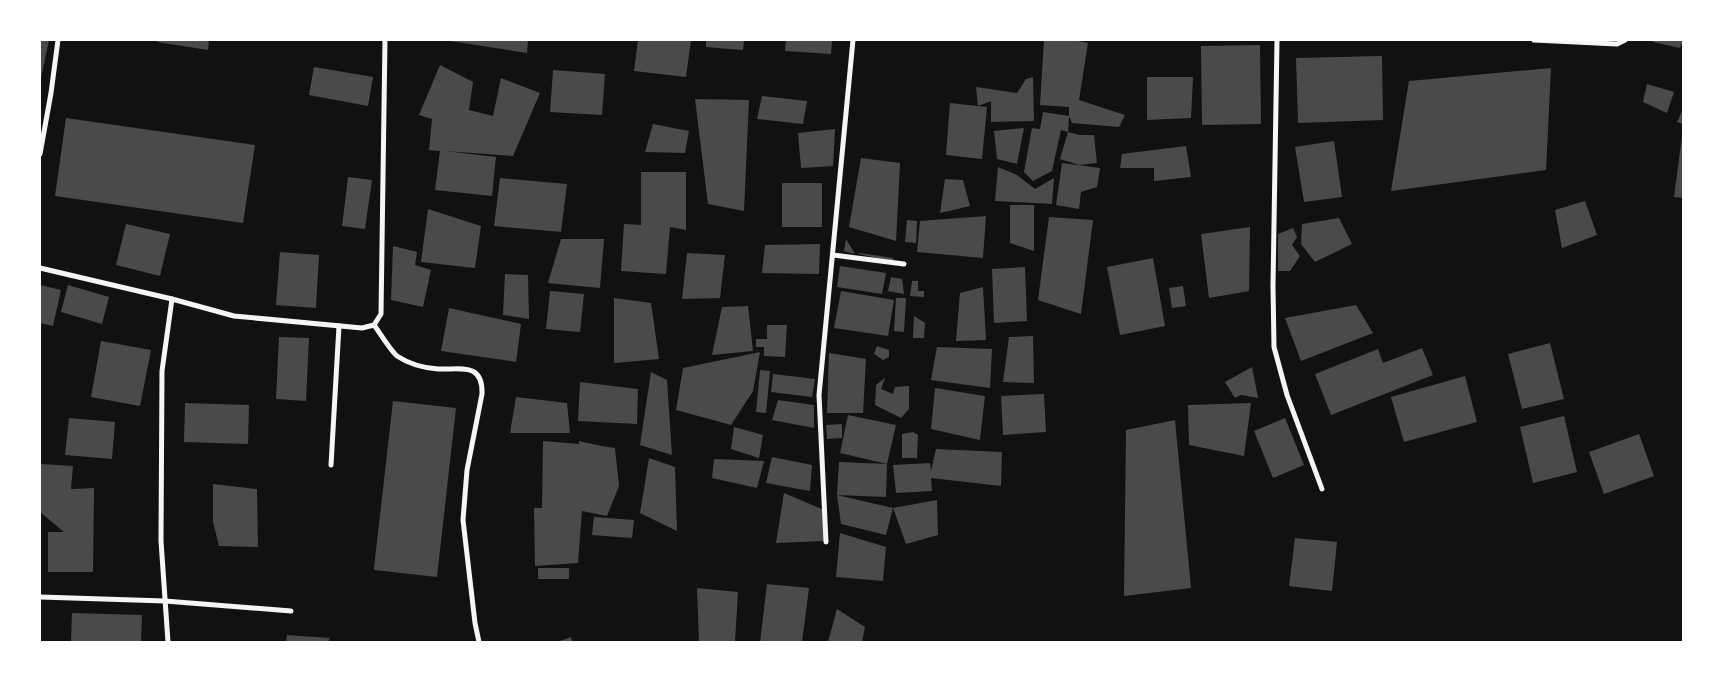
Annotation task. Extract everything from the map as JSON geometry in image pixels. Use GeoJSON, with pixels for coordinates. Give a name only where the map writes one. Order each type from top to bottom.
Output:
{"type":"FeatureCollection","features":[{"type":"Feature","properties":{"kind":"street"},"geometry":{"type":"LineString","coordinates":[[40,154],[58,40]]}},
{"type":"Feature","properties":{"kind":"street"},"geometry":{"type":"LineString","coordinates":[[40,268],[172,299],[234,316],[362,328],[374,325],[381,314],[385,40]]}},
{"type":"Feature","properties":{"kind":"street"},"geometry":{"type":"LineString","coordinates":[[826,542],[819,395],[853,40]]}},
{"type":"Feature","properties":{"kind":"street"},"geometry":{"type":"LineString","coordinates":[[1277,40],[1273,286],[1274,347],[1287,395],[1322,489]]}},
{"type":"Feature","properties":{"kind":"street"},"geometry":{"type":"LineString","coordinates":[[1534,40],[1617,44],[1625,40]]}},
{"type":"Feature","properties":{"kind":"street"},"geometry":{"type":"LineString","coordinates":[[833,255],[904,264]]}},
{"type":"Feature","properties":{"kind":"street"},"geometry":{"type":"LineString","coordinates":[[168,642],[161,541],[162,371],[172,299]]}},
{"type":"Feature","properties":{"kind":"street"},"geometry":{"type":"LineString","coordinates":[[374,325],[396,356],[417,366],[437,369],[467,368],[480,377],[482,394],[467,470],[463,520],[479,642]]}},
{"type":"Feature","properties":{"kind":"street"},"geometry":{"type":"LineString","coordinates":[[331,465],[339,326]]}},
{"type":"Feature","properties":{"kind":"street"},"geometry":{"type":"LineString","coordinates":[[40,597],[165,601],[291,611]]}},
{"type":"Feature","properties":{"kind":"building"},"geometry":{"type":"Polygon","coordinates":[[[40,40],[49,40],[41,78],[40,78],[40,40]]]}},
{"type":"Feature","properties":{"kind":"building"},"geometry":{"type":"Polygon","coordinates":[[[158,40],[209,40],[208,50],[157,42],[158,40]]]}},
{"type":"Feature","properties":{"kind":"building"},"geometry":{"type":"Polygon","coordinates":[[[528,40],[527,53],[450,41],[528,40]]]}},
{"type":"Feature","properties":{"kind":"building"},"geometry":{"type":"Polygon","coordinates":[[[638,40],[691,40],[686,77],[634,71],[638,40]]]}},
{"type":"Feature","properties":{"kind":"building"},"geometry":{"type":"Polygon","coordinates":[[[706,40],[744,40],[743,50],[706,47],[706,40]]]}},
{"type":"Feature","properties":{"kind":"building"},"geometry":{"type":"Polygon","coordinates":[[[786,40],[832,40],[831,54],[785,51],[786,40]]]}},
{"type":"Feature","properties":{"kind":"building"},"geometry":{"type":"Polygon","coordinates":[[[1044,40],[1073,40],[1088,43],[1079,100],[1125,115],[1119,127],[1072,123],[1069,116],[1069,107],[1040,105],[1044,40]]]}},
{"type":"Feature","properties":{"kind":"building"},"geometry":{"type":"Polygon","coordinates":[[[1653,40],[1683,40],[1680,48],[1653,42],[1653,40]]]}},
{"type":"Feature","properties":{"kind":"building"},"geometry":{"type":"Polygon","coordinates":[[[1260,45],[1261,124],[1202,125],[1201,46],[1260,45]]]}},
{"type":"Feature","properties":{"kind":"building"},"geometry":{"type":"Polygon","coordinates":[[[1382,56],[1383,120],[1298,123],[1296,58],[1382,56]]]}},
{"type":"Feature","properties":{"kind":"building"},"geometry":{"type":"Polygon","coordinates":[[[440,65],[473,82],[469,110],[493,116],[501,78],[540,93],[513,156],[445,151],[496,157],[492,196],[435,190],[440,151],[429,150],[432,119],[419,115],[440,65]]]}},
{"type":"Feature","properties":{"kind":"building"},"geometry":{"type":"Polygon","coordinates":[[[314,67],[373,77],[368,106],[309,95],[314,67]]]}},
{"type":"Feature","properties":{"kind":"building"},"geometry":{"type":"Polygon","coordinates":[[[1551,68],[1546,170],[1391,191],[1409,81],[1551,68]]]}},
{"type":"Feature","properties":{"kind":"building"},"geometry":{"type":"Polygon","coordinates":[[[553,70],[605,74],[602,115],[550,112],[553,70]]]}},
{"type":"Feature","properties":{"kind":"building"},"geometry":{"type":"Polygon","coordinates":[[[1033,77],[1034,121],[991,122],[991,101],[978,106],[976,87],[1017,93],[1026,79],[1033,77]]]}},
{"type":"Feature","properties":{"kind":"building"},"geometry":{"type":"Polygon","coordinates":[[[1147,77],[1193,77],[1191,118],[1147,120],[1147,77]]]}},
{"type":"Feature","properties":{"kind":"building"},"geometry":{"type":"Polygon","coordinates":[[[1647,84],[1674,92],[1667,113],[1643,102],[1647,84]]]}},
{"type":"Feature","properties":{"kind":"building"},"geometry":{"type":"Polygon","coordinates":[[[762,96],[807,101],[803,124],[757,119],[762,96]]]}},
{"type":"Feature","properties":{"kind":"building"},"geometry":{"type":"Polygon","coordinates":[[[695,99],[749,100],[744,211],[708,204],[695,99]]]}},
{"type":"Feature","properties":{"kind":"building"},"geometry":{"type":"Polygon","coordinates":[[[950,103],[987,107],[982,159],[946,155],[950,103]]]}},
{"type":"Feature","properties":{"kind":"building"},"geometry":{"type":"Polygon","coordinates":[[[1683,109],[1683,124],[1677,122],[1683,109]]]}},
{"type":"Feature","properties":{"kind":"building"},"geometry":{"type":"Polygon","coordinates":[[[1043,112],[1069,116],[1068,132],[1061,130],[1052,171],[1033,181],[1024,172],[1032,128],[1040,129],[1043,112]]]}},
{"type":"Feature","properties":{"kind":"building"},"geometry":{"type":"Polygon","coordinates":[[[66,118],[255,145],[243,223],[55,196],[66,118]]]}},
{"type":"Feature","properties":{"kind":"building"},"geometry":{"type":"Polygon","coordinates":[[[653,124],[689,131],[685,153],[645,152],[653,124]]]}},
{"type":"Feature","properties":{"kind":"building"},"geometry":{"type":"Polygon","coordinates":[[[1024,128],[1017,164],[997,159],[994,131],[1024,128]]]}},
{"type":"Feature","properties":{"kind":"building"},"geometry":{"type":"Polygon","coordinates":[[[835,129],[833,166],[801,168],[798,133],[835,129]]]}},
{"type":"Feature","properties":{"kind":"building"},"geometry":{"type":"Polygon","coordinates":[[[1068,132],[1080,135],[1094,135],[1097,163],[1079,165],[1060,159],[1068,132]]]}},
{"type":"Feature","properties":{"kind":"building"},"geometry":{"type":"Polygon","coordinates":[[[1683,137],[1683,198],[1674,197],[1683,137]]]}},
{"type":"Feature","properties":{"kind":"building"},"geometry":{"type":"Polygon","coordinates":[[[1334,141],[1342,197],[1304,202],[1295,147],[1334,141]]]}},
{"type":"Feature","properties":{"kind":"building"},"geometry":{"type":"Polygon","coordinates":[[[1186,146],[1191,177],[1154,181],[1154,168],[1120,168],[1122,154],[1186,146]]]}},
{"type":"Feature","properties":{"kind":"building"},"geometry":{"type":"Polygon","coordinates":[[[861,158],[900,163],[896,241],[849,227],[861,158]]]}},
{"type":"Feature","properties":{"kind":"building"},"geometry":{"type":"Polygon","coordinates":[[[1062,163],[1100,168],[1097,187],[1081,192],[1079,209],[1056,205],[1062,163]]]}},
{"type":"Feature","properties":{"kind":"building"},"geometry":{"type":"Polygon","coordinates":[[[998,167],[1017,175],[1035,189],[1054,178],[1052,204],[995,201],[998,167]]]}},
{"type":"Feature","properties":{"kind":"building"},"geometry":{"type":"Polygon","coordinates":[[[641,172],[686,172],[686,230],[670,227],[666,274],[621,271],[624,224],[641,225],[641,172]]]}},
{"type":"Feature","properties":{"kind":"building"},"geometry":{"type":"Polygon","coordinates":[[[348,177],[372,180],[365,229],[342,226],[348,177]]]}},
{"type":"Feature","properties":{"kind":"building"},"geometry":{"type":"Polygon","coordinates":[[[500,178],[567,184],[561,232],[494,226],[500,178]]]}},
{"type":"Feature","properties":{"kind":"building"},"geometry":{"type":"Polygon","coordinates":[[[945,179],[963,180],[970,206],[940,213],[945,179]]]}},
{"type":"Feature","properties":{"kind":"building"},"geometry":{"type":"Polygon","coordinates":[[[782,183],[822,183],[822,227],[782,227],[782,183]]]}},
{"type":"Feature","properties":{"kind":"building"},"geometry":{"type":"Polygon","coordinates":[[[1585,201],[1597,235],[1562,248],[1555,210],[1585,201]]]}},
{"type":"Feature","properties":{"kind":"building"},"geometry":{"type":"Polygon","coordinates":[[[1010,205],[1034,205],[1034,251],[1010,243],[1010,205]]]}},
{"type":"Feature","properties":{"kind":"building"},"geometry":{"type":"Polygon","coordinates":[[[428,209],[481,226],[475,268],[421,262],[428,209]]]}},
{"type":"Feature","properties":{"kind":"building"},"geometry":{"type":"Polygon","coordinates":[[[986,216],[983,258],[917,252],[920,221],[986,216]]]}},
{"type":"Feature","properties":{"kind":"building"},"geometry":{"type":"Polygon","coordinates":[[[1049,217],[1093,220],[1081,314],[1038,300],[1049,217]]]}},
{"type":"Feature","properties":{"kind":"building"},"geometry":{"type":"Polygon","coordinates":[[[1339,218],[1352,244],[1315,262],[1301,244],[1302,224],[1339,218]]]}},
{"type":"Feature","properties":{"kind":"building"},"geometry":{"type":"Polygon","coordinates":[[[907,220],[917,221],[916,243],[905,242],[907,220]]]}},
{"type":"Feature","properties":{"kind":"building"},"geometry":{"type":"Polygon","coordinates":[[[126,224],[170,234],[160,276],[116,265],[126,224]]]}},
{"type":"Feature","properties":{"kind":"building"},"geometry":{"type":"Polygon","coordinates":[[[1250,227],[1249,291],[1209,298],[1201,234],[1250,227]]]}},
{"type":"Feature","properties":{"kind":"building"},"geometry":{"type":"Polygon","coordinates":[[[1293,228],[1297,237],[1292,245],[1300,256],[1290,271],[1278,271],[1278,234],[1293,228]]]}},
{"type":"Feature","properties":{"kind":"building"},"geometry":{"type":"Polygon","coordinates":[[[561,239],[604,239],[600,288],[548,283],[561,239]]]}},
{"type":"Feature","properties":{"kind":"building"},"geometry":{"type":"Polygon","coordinates":[[[846,239],[855,254],[844,251],[846,239]]]}},
{"type":"Feature","properties":{"kind":"building"},"geometry":{"type":"Polygon","coordinates":[[[820,244],[819,274],[762,273],[765,245],[820,244]]]}},
{"type":"Feature","properties":{"kind":"building"},"geometry":{"type":"Polygon","coordinates":[[[393,246],[417,252],[415,265],[431,270],[423,307],[391,300],[393,246]]]}},
{"type":"Feature","properties":{"kind":"building"},"geometry":{"type":"Polygon","coordinates":[[[280,252],[319,255],[316,308],[276,305],[280,252]]]}},
{"type":"Feature","properties":{"kind":"building"},"geometry":{"type":"Polygon","coordinates":[[[687,253],[725,255],[720,298],[682,299],[687,253]]]}},
{"type":"Feature","properties":{"kind":"building"},"geometry":{"type":"Polygon","coordinates":[[[859,254],[893,258],[894,262],[859,254]]]}},
{"type":"Feature","properties":{"kind":"building"},"geometry":{"type":"Polygon","coordinates":[[[1153,258],[1165,326],[1120,335],[1107,267],[1153,258]]]}},
{"type":"Feature","properties":{"kind":"building"},"geometry":{"type":"Polygon","coordinates":[[[840,266],[886,273],[882,294],[837,287],[840,266]]]}},
{"type":"Feature","properties":{"kind":"building"},"geometry":{"type":"Polygon","coordinates":[[[1025,267],[1027,321],[994,323],[992,269],[1025,267]]]}},
{"type":"Feature","properties":{"kind":"building"},"geometry":{"type":"Polygon","coordinates":[[[505,274],[528,275],[529,319],[503,315],[505,274]]]}},
{"type":"Feature","properties":{"kind":"building"},"geometry":{"type":"Polygon","coordinates":[[[891,277],[902,279],[904,294],[888,291],[891,277]]]}},
{"type":"Feature","properties":{"kind":"building"},"geometry":{"type":"Polygon","coordinates":[[[912,281],[918,281],[918,291],[924,291],[924,297],[910,296],[912,281]]]}},
{"type":"Feature","properties":{"kind":"building"},"geometry":{"type":"Polygon","coordinates":[[[40,285],[61,290],[53,326],[40,323],[40,285]]]}},
{"type":"Feature","properties":{"kind":"building"},"geometry":{"type":"Polygon","coordinates":[[[68,285],[109,297],[102,324],[61,312],[68,285]]]}},
{"type":"Feature","properties":{"kind":"building"},"geometry":{"type":"Polygon","coordinates":[[[1183,286],[1186,306],[1172,308],[1169,288],[1183,286]]]}},
{"type":"Feature","properties":{"kind":"building"},"geometry":{"type":"Polygon","coordinates":[[[983,287],[986,340],[956,341],[960,293],[983,287]]]}},
{"type":"Feature","properties":{"kind":"building"},"geometry":{"type":"Polygon","coordinates":[[[550,291],[584,294],[580,332],[546,329],[550,291]]]}},
{"type":"Feature","properties":{"kind":"building"},"geometry":{"type":"Polygon","coordinates":[[[841,291],[894,300],[888,336],[834,328],[841,291]]]}},
{"type":"Feature","properties":{"kind":"building"},"geometry":{"type":"Polygon","coordinates":[[[614,298],[651,303],[659,359],[614,363],[614,298]]]}},
{"type":"Feature","properties":{"kind":"building"},"geometry":{"type":"Polygon","coordinates":[[[896,298],[906,298],[904,332],[894,331],[896,298]]]}},
{"type":"Feature","properties":{"kind":"building"},"geometry":{"type":"Polygon","coordinates":[[[1356,305],[1373,333],[1301,361],[1285,318],[1356,305]]]}},
{"type":"Feature","properties":{"kind":"building"},"geometry":{"type":"Polygon","coordinates":[[[748,306],[753,351],[712,355],[722,307],[748,306]]]}},
{"type":"Feature","properties":{"kind":"building"},"geometry":{"type":"Polygon","coordinates":[[[449,308],[521,324],[516,362],[441,351],[449,308]]]}},
{"type":"Feature","properties":{"kind":"building"},"geometry":{"type":"Polygon","coordinates":[[[914,316],[925,323],[924,338],[913,338],[914,316]]]}},
{"type":"Feature","properties":{"kind":"building"},"geometry":{"type":"Polygon","coordinates":[[[767,325],[787,325],[785,357],[764,356],[764,347],[756,347],[756,339],[767,339],[767,325]]]}},
{"type":"Feature","properties":{"kind":"building"},"geometry":{"type":"Polygon","coordinates":[[[1033,336],[1034,383],[1003,382],[1009,337],[1033,336]]]}},
{"type":"Feature","properties":{"kind":"building"},"geometry":{"type":"Polygon","coordinates":[[[279,337],[309,338],[306,401],[276,399],[279,337]]]}},
{"type":"Feature","properties":{"kind":"building"},"geometry":{"type":"Polygon","coordinates":[[[101,341],[151,350],[140,406],[91,397],[101,341]]]}},
{"type":"Feature","properties":{"kind":"building"},"geometry":{"type":"Polygon","coordinates":[[[1550,343],[1564,399],[1522,409],[1508,354],[1550,343]]]}},
{"type":"Feature","properties":{"kind":"building"},"geometry":{"type":"Polygon","coordinates":[[[877,346],[889,350],[889,357],[883,360],[874,354],[877,346]]]}},
{"type":"Feature","properties":{"kind":"building"},"geometry":{"type":"Polygon","coordinates":[[[937,347],[992,349],[990,388],[931,380],[937,347]]]}},
{"type":"Feature","properties":{"kind":"building"},"geometry":{"type":"Polygon","coordinates":[[[1422,348],[1433,375],[1331,415],[1315,374],[1378,349],[1383,363],[1422,348]]]}},
{"type":"Feature","properties":{"kind":"building"},"geometry":{"type":"Polygon","coordinates":[[[760,352],[753,391],[731,425],[676,410],[683,368],[760,352]]]}},
{"type":"Feature","properties":{"kind":"building"},"geometry":{"type":"Polygon","coordinates":[[[829,353],[866,359],[863,413],[827,413],[829,353]]]}},
{"type":"Feature","properties":{"kind":"building"},"geometry":{"type":"Polygon","coordinates":[[[1252,367],[1258,398],[1241,395],[1235,398],[1225,382],[1252,367]]]}},
{"type":"Feature","properties":{"kind":"building"},"geometry":{"type":"Polygon","coordinates":[[[760,370],[770,371],[766,413],[756,412],[760,370]]]}},
{"type":"Feature","properties":{"kind":"building"},"geometry":{"type":"Polygon","coordinates":[[[651,372],[667,380],[672,455],[640,445],[651,372]]]}},
{"type":"Feature","properties":{"kind":"building"},"geometry":{"type":"Polygon","coordinates":[[[773,374],[815,379],[812,397],[771,392],[773,374]]]}},
{"type":"Feature","properties":{"kind":"building"},"geometry":{"type":"Polygon","coordinates":[[[1465,376],[1477,422],[1404,442],[1391,397],[1465,376]]]}},
{"type":"Feature","properties":{"kind":"building"},"geometry":{"type":"Polygon","coordinates":[[[885,378],[881,389],[893,394],[895,387],[909,386],[909,409],[901,418],[875,405],[876,385],[885,378]]]}},
{"type":"Feature","properties":{"kind":"building"},"geometry":{"type":"Polygon","coordinates":[[[580,382],[638,389],[637,424],[578,421],[580,382]]]}},
{"type":"Feature","properties":{"kind":"building"},"geometry":{"type":"Polygon","coordinates":[[[935,388],[985,396],[980,440],[931,429],[935,388]]]}},
{"type":"Feature","properties":{"kind":"building"},"geometry":{"type":"Polygon","coordinates":[[[1044,394],[1046,432],[1003,435],[1001,396],[1044,394]]]}},
{"type":"Feature","properties":{"kind":"building"},"geometry":{"type":"Polygon","coordinates":[[[516,397],[567,403],[570,433],[510,433],[516,397]]]}},
{"type":"Feature","properties":{"kind":"building"},"geometry":{"type":"Polygon","coordinates":[[[778,400],[814,405],[814,428],[772,420],[778,400]]]}},
{"type":"Feature","properties":{"kind":"building"},"geometry":{"type":"Polygon","coordinates":[[[393,401],[456,408],[437,577],[374,570],[393,401]]]}},
{"type":"Feature","properties":{"kind":"building"},"geometry":{"type":"Polygon","coordinates":[[[185,403],[249,405],[248,444],[184,442],[185,403]]]}},
{"type":"Feature","properties":{"kind":"building"},"geometry":{"type":"Polygon","coordinates":[[[1251,403],[1244,456],[1189,445],[1188,405],[1251,403]]]}},
{"type":"Feature","properties":{"kind":"building"},"geometry":{"type":"Polygon","coordinates":[[[848,415],[896,425],[887,464],[840,453],[848,415]]]}},
{"type":"Feature","properties":{"kind":"building"},"geometry":{"type":"Polygon","coordinates":[[[1564,416],[1577,472],[1533,483],[1520,427],[1564,416]]]}},
{"type":"Feature","properties":{"kind":"building"},"geometry":{"type":"Polygon","coordinates":[[[69,418],[115,422],[112,459],[65,455],[69,418]]]}},
{"type":"Feature","properties":{"kind":"building"},"geometry":{"type":"Polygon","coordinates":[[[1285,418],[1304,465],[1273,478],[1254,431],[1285,418]]]}},
{"type":"Feature","properties":{"kind":"building"},"geometry":{"type":"Polygon","coordinates":[[[1175,420],[1191,588],[1124,596],[1126,430],[1175,420]]]}},
{"type":"Feature","properties":{"kind":"building"},"geometry":{"type":"Polygon","coordinates":[[[842,424],[842,438],[827,439],[826,425],[842,424]]]}},
{"type":"Feature","properties":{"kind":"building"},"geometry":{"type":"Polygon","coordinates":[[[734,427],[763,435],[759,458],[731,449],[734,427]]]}},
{"type":"Feature","properties":{"kind":"building"},"geometry":{"type":"Polygon","coordinates":[[[913,432],[918,435],[917,458],[902,458],[902,434],[913,432]]]}},
{"type":"Feature","properties":{"kind":"building"},"geometry":{"type":"Polygon","coordinates":[[[1639,434],[1654,476],[1604,494],[1589,452],[1639,434]]]}},
{"type":"Feature","properties":{"kind":"building"},"geometry":{"type":"Polygon","coordinates":[[[543,441],[579,444],[579,441],[615,448],[619,486],[607,516],[582,511],[578,563],[535,566],[534,508],[542,508],[543,441]]]}},
{"type":"Feature","properties":{"kind":"building"},"geometry":{"type":"Polygon","coordinates":[[[936,449],[1002,452],[1001,486],[931,478],[932,491],[896,493],[893,465],[930,463],[931,471],[936,449]]]}},
{"type":"Feature","properties":{"kind":"building"},"geometry":{"type":"Polygon","coordinates":[[[772,457],[812,465],[810,491],[766,483],[772,457]]]}},
{"type":"Feature","properties":{"kind":"building"},"geometry":{"type":"Polygon","coordinates":[[[649,458],[675,467],[677,531],[640,513],[649,458]]]}},
{"type":"Feature","properties":{"kind":"building"},"geometry":{"type":"Polygon","coordinates":[[[714,459],[764,461],[757,488],[712,478],[714,459]]]}},
{"type":"Feature","properties":{"kind":"building"},"geometry":{"type":"Polygon","coordinates":[[[839,462],[887,464],[886,497],[837,495],[839,462]]]}},
{"type":"Feature","properties":{"kind":"building"},"geometry":{"type":"Polygon","coordinates":[[[40,464],[73,466],[71,489],[94,488],[93,572],[48,572],[48,532],[64,532],[40,512],[40,464]]]}},
{"type":"Feature","properties":{"kind":"building"},"geometry":{"type":"Polygon","coordinates":[[[213,484],[257,489],[258,547],[219,546],[213,522],[213,484]]]}},
{"type":"Feature","properties":{"kind":"building"},"geometry":{"type":"Polygon","coordinates":[[[784,493],[824,510],[825,541],[776,543],[784,493]]]}},
{"type":"Feature","properties":{"kind":"building"},"geometry":{"type":"Polygon","coordinates":[[[837,495],[893,508],[886,535],[841,524],[837,495]]]}},
{"type":"Feature","properties":{"kind":"building"},"geometry":{"type":"Polygon","coordinates":[[[937,500],[938,535],[906,544],[893,508],[937,500]]]}},
{"type":"Feature","properties":{"kind":"building"},"geometry":{"type":"Polygon","coordinates":[[[594,517],[634,520],[632,538],[592,535],[594,517]]]}},
{"type":"Feature","properties":{"kind":"building"},"geometry":{"type":"Polygon","coordinates":[[[840,533],[886,547],[883,581],[836,577],[840,533]]]}},
{"type":"Feature","properties":{"kind":"building"},"geometry":{"type":"Polygon","coordinates":[[[1295,538],[1337,542],[1332,591],[1289,586],[1295,538]]]}},
{"type":"Feature","properties":{"kind":"building"},"geometry":{"type":"Polygon","coordinates":[[[538,568],[569,568],[569,579],[538,579],[538,568]]]}},
{"type":"Feature","properties":{"kind":"building"},"geometry":{"type":"Polygon","coordinates":[[[767,584],[809,588],[802,642],[760,642],[767,584]]]}},
{"type":"Feature","properties":{"kind":"building"},"geometry":{"type":"Polygon","coordinates":[[[697,588],[738,592],[735,642],[699,642],[697,588]]]}},
{"type":"Feature","properties":{"kind":"building"},"geometry":{"type":"Polygon","coordinates":[[[837,609],[865,627],[862,642],[828,642],[837,609]]]}},
{"type":"Feature","properties":{"kind":"building"},"geometry":{"type":"Polygon","coordinates":[[[72,613],[142,615],[141,642],[71,642],[72,613]]]}},
{"type":"Feature","properties":{"kind":"building"},"geometry":{"type":"Polygon","coordinates":[[[287,635],[330,638],[328,642],[286,642],[287,635]]]}},
{"type":"Feature","properties":{"kind":"building"},"geometry":{"type":"Polygon","coordinates":[[[571,637],[572,642],[557,642],[571,637]]]}}]}
